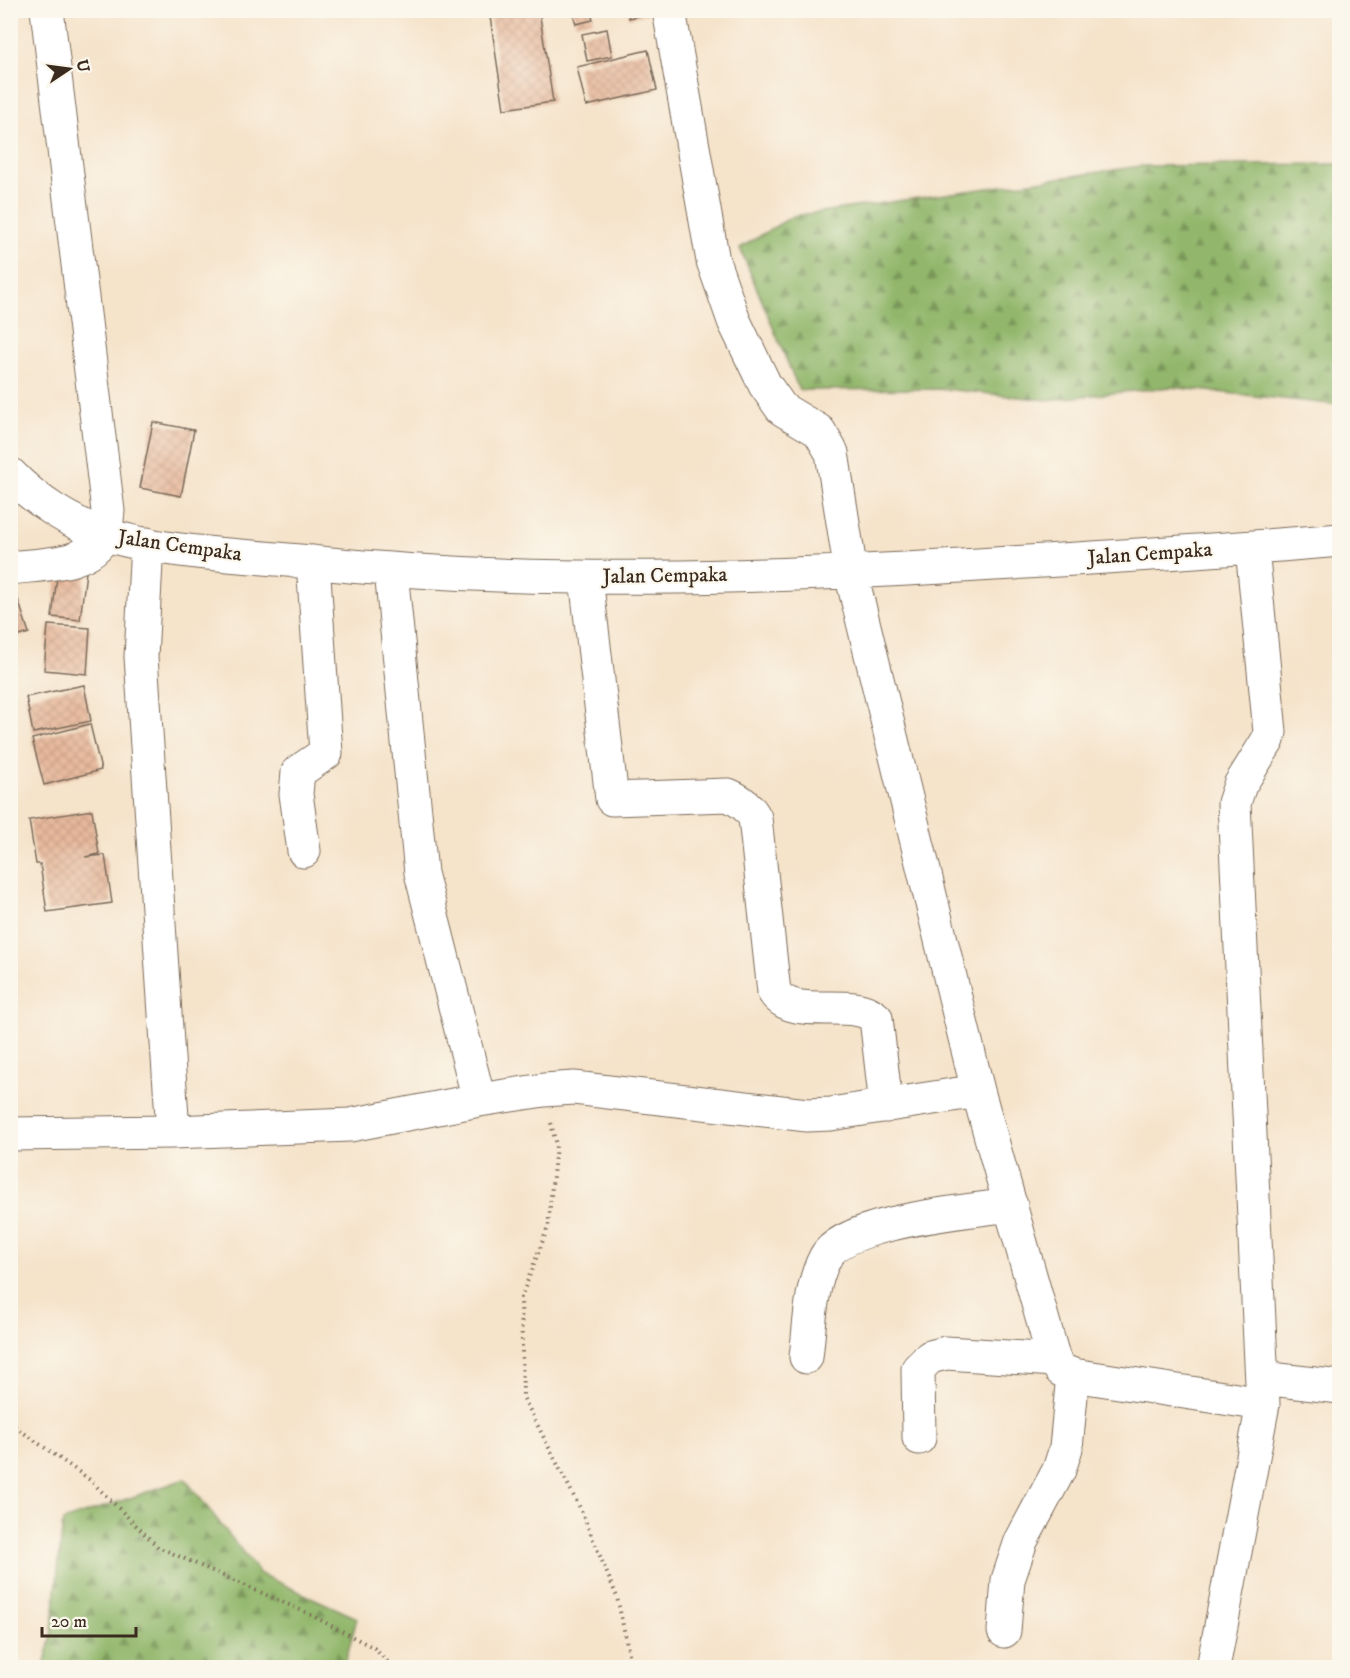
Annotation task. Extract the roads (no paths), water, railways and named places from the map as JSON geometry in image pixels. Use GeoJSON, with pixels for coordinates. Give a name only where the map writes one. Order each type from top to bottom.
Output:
{"type":"FeatureCollection","features":[{"type":"Feature","properties":{"kind":"street"},"geometry":{"type":"LineString","coordinates":[[10,568],[78,558],[89,552],[104,534],[108,511],[47,10]]}},
{"type":"Feature","properties":{"kind":"street"},"geometry":{"type":"LineString","coordinates":[[669,10],[713,261],[723,292],[765,385],[782,408],[819,431],[827,440],[832,453],[851,573],[978,1091],[1011,1205],[1064,1368],[1066,1448],[1059,1470],[1021,1541],[1008,1580],[1004,1631]]}},
{"type":"Feature","properties":{"kind":"street","name":"Jalan Cempaka"},"geometry":{"type":"LineString","coordinates":[[10,474],[42,502],[104,534],[147,544],[391,571],[586,578],[851,573],[1252,548],[1340,540]]}},
{"type":"Feature","properties":{"kind":"street"},"geometry":{"type":"LineString","coordinates":[[147,544],[141,657],[172,1132]]}},
{"type":"Feature","properties":{"kind":"street"},"geometry":{"type":"LineString","coordinates":[[1213,1668],[1262,1391],[1234,803],[1240,785],[1268,740],[1270,732],[1252,548]]}},
{"type":"Feature","properties":{"kind":"street"},"geometry":{"type":"LineString","coordinates":[[304,851],[296,794],[298,772],[326,753],[313,562]]}},
{"type":"Feature","properties":{"kind":"street"},"geometry":{"type":"LineString","coordinates":[[391,571],[422,873],[479,1100]]}},
{"type":"Feature","properties":{"kind":"street"},"geometry":{"type":"LineString","coordinates":[[586,578],[612,800],[728,795],[741,800],[751,810],[755,818],[774,992],[778,999],[790,1005],[861,1012],[876,1018],[886,1106]]}},
{"type":"Feature","properties":{"kind":"street"},"geometry":{"type":"LineString","coordinates":[[10,1134],[172,1132],[350,1125],[479,1100],[574,1088],[807,1115],[831,1114],[978,1091]]}},
{"type":"Feature","properties":{"kind":"street"},"geometry":{"type":"LineString","coordinates":[[806,1357],[817,1277],[826,1255],[848,1237],[876,1226],[1011,1205]]}},
{"type":"Feature","properties":{"kind":"street"},"geometry":{"type":"LineString","coordinates":[[919,1438],[918,1369],[930,1356],[946,1353],[1262,1391],[1340,1387]]}}]}
